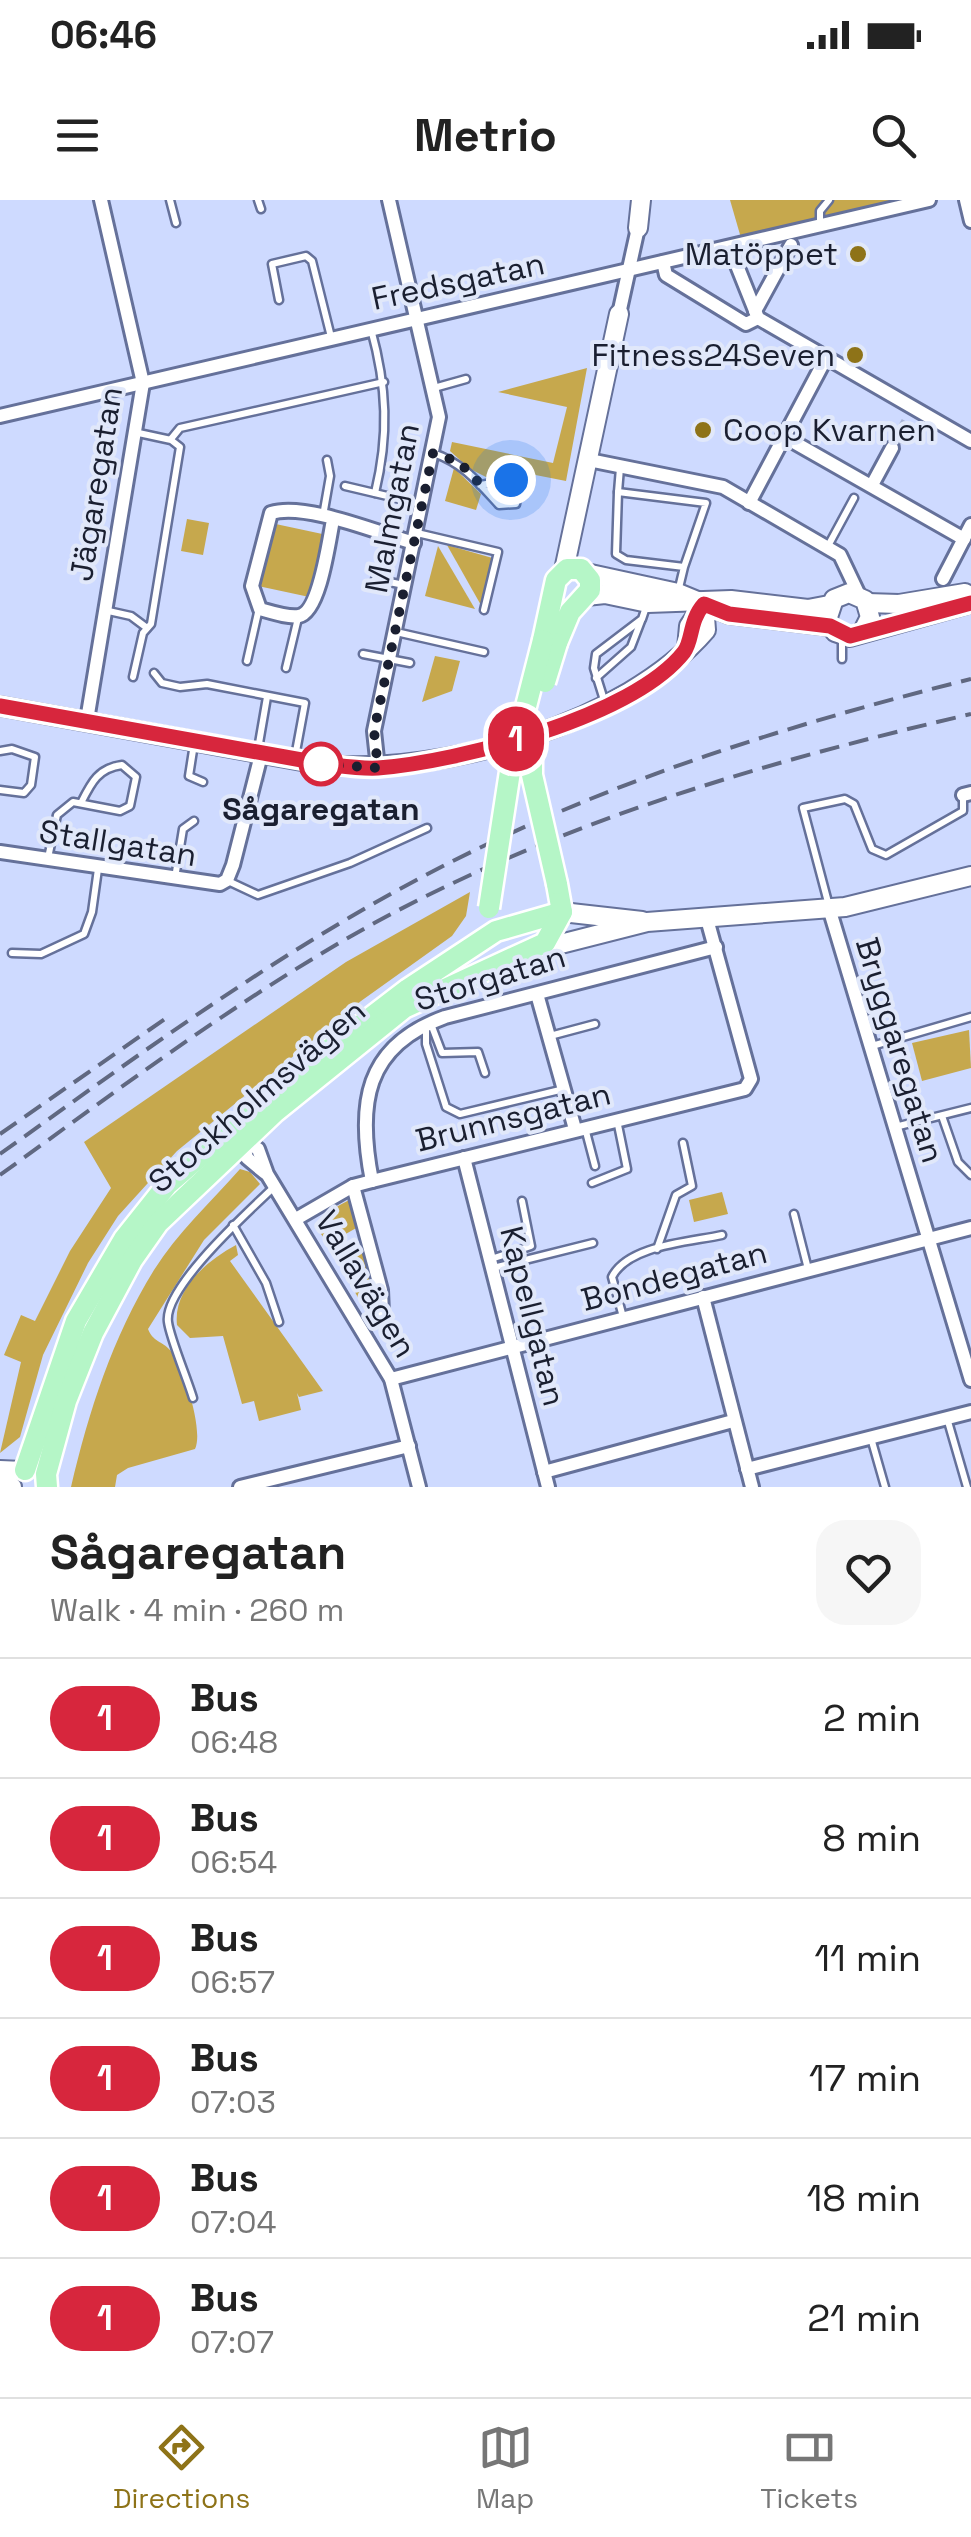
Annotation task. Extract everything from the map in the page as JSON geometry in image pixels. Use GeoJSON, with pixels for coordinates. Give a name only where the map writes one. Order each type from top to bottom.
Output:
{"type":"FeatureCollection","features":[{"type":"Feature","properties":{"kind":"main road"},"geometry":{"type":"LineString","coordinates":[[572,575],[566,601],[584,598]]}},
{"type":"Feature","properties":{"kind":"main road"},"geometry":{"type":"LineString","coordinates":[[489,908],[496,930],[514,944],[537,950],[552,935],[562,912],[529,751],[550,642],[590,586],[572,575]]}},
{"type":"Feature","properties":{"kind":"main road"},"geometry":{"type":"LineString","coordinates":[[472,946],[489,908],[512,764],[572,575]]}},
{"type":"Feature","properties":{"kind":"main road","name":"Stockholmsvägen"},"geometry":{"type":"LineString","coordinates":[[29,1479],[80,1363],[132,1260],[237,1133],[375,1013],[472,946],[496,930],[562,912]]}},
{"type":"Feature","properties":{"kind":"main road","name":"Stockholmsvägen"},"geometry":{"type":"LineString","coordinates":[[237,1133],[416,1000],[537,950]]}},
{"type":"Feature","properties":{"kind":"street","name":"Jägaregatan"},"geometry":{"type":"LineString","coordinates":[[87,720],[143,382],[101,200]]}},
{"type":"Feature","properties":{"kind":"street","name":"Malmgatan"},"geometry":{"type":"LineString","coordinates":[[378,768],[374,731],[439,417],[390,200]]}},
{"type":"Feature","properties":{"kind":"street"},"geometry":{"type":"LineString","coordinates":[[641,200],[588,460],[572,575],[678,593],[729,614],[836,631],[863,631],[971,603]]}},
{"type":"Feature","properties":{"kind":"street","name":"Fredsgatan"},"geometry":{"type":"LineString","coordinates":[[0,416],[928,200]]}},
{"type":"Feature","properties":{"kind":"street"},"geometry":{"type":"LineString","coordinates":[[966,200],[971,221]]}},
{"type":"Feature","properties":{"kind":"street"},"geometry":{"type":"LineString","coordinates":[[664,262],[666,276],[746,324],[756,314],[791,245]]}},
{"type":"Feature","properties":{"kind":"street"},"geometry":{"type":"LineString","coordinates":[[734,258],[756,314],[910,416],[971,441]]}},
{"type":"Feature","properties":{"kind":"street"},"geometry":{"type":"LineString","coordinates":[[748,503],[826,358]]}},
{"type":"Feature","properties":{"kind":"street"},"geometry":{"type":"LineString","coordinates":[[782,436],[964,539]]}},
{"type":"Feature","properties":{"kind":"street"},"geometry":{"type":"LineString","coordinates":[[872,485],[892,448]]}},
{"type":"Feature","properties":{"kind":"street"},"geometry":{"type":"LineString","coordinates":[[588,460],[723,488],[828,546],[840,555],[847,570],[849,600],[836,631]]}},
{"type":"Feature","properties":{"kind":"street"},"geometry":{"type":"LineString","coordinates":[[328,519],[316,598],[298,617],[259,607],[252,586],[271,513],[286,508],[415,538]]}},
{"type":"Feature","properties":{"kind":"street"},"geometry":{"type":"LineString","coordinates":[[942,578],[971,525]]}},
{"type":"Feature","properties":{"kind":"street"},"geometry":{"type":"LineString","coordinates":[[584,598],[604,594],[644,611],[732,600],[808,609],[849,600],[899,604],[971,591]]}},
{"type":"Feature","properties":{"kind":"street"},"geometry":{"type":"LineString","coordinates":[[849,600],[870,618],[863,631]]}},
{"type":"Feature","properties":{"kind":"street"},"geometry":{"type":"LineString","coordinates":[[0,706],[295,758],[378,768],[524,737],[606,707],[651,681],[687,648],[689,626],[704,604]]}},
{"type":"Feature","properties":{"kind":"street"},"geometry":{"type":"LineString","coordinates":[[227,880],[260,750]]}},
{"type":"Feature","properties":{"kind":"street","name":"Stallgatan"},"geometry":{"type":"LineString","coordinates":[[0,852],[208,884],[227,880]]}},
{"type":"Feature","properties":{"kind":"street","name":"Storgatan"},"geometry":{"type":"LineString","coordinates":[[562,912],[647,922],[707,919],[830,908],[971,876]]}},
{"type":"Feature","properties":{"kind":"street","name":"Bryggaregatan"},"geometry":{"type":"LineString","coordinates":[[830,908],[971,1380]]}},
{"type":"Feature","properties":{"kind":"street"},"geometry":{"type":"LineString","coordinates":[[707,919],[716,947]]}},
{"type":"Feature","properties":{"kind":"street","name":"Storgatan"},"geometry":{"type":"LineString","coordinates":[[537,950],[647,922]]}},
{"type":"Feature","properties":{"kind":"street","name":"Storgatan"},"geometry":{"type":"LineString","coordinates":[[372,1181],[364,1116],[372,1080],[390,1049],[428,1023],[716,947]]}},
{"type":"Feature","properties":{"kind":"street","name":"Brunnsgatan"},"geometry":{"type":"LineString","coordinates":[[296,1220],[353,1186],[750,1085],[716,947]]}},
{"type":"Feature","properties":{"kind":"street"},"geometry":{"type":"LineString","coordinates":[[537,994],[564,1090],[580,1128]]}},
{"type":"Feature","properties":{"kind":"street","name":"Vallavägen"},"geometry":{"type":"LineString","coordinates":[[237,1133],[258,1150],[271,1180],[392,1379],[419,1487]]}},
{"type":"Feature","properties":{"kind":"street","name":"Kapellgatan"},"geometry":{"type":"LineString","coordinates":[[464,1158],[548,1487]]}},
{"type":"Feature","properties":{"kind":"street","name":"Vallavägen"},"geometry":{"type":"LineString","coordinates":[[353,1186],[381,1290],[382,1313]]}},
{"type":"Feature","properties":{"kind":"street","name":"Bondegatan"},"geometry":{"type":"LineString","coordinates":[[392,1379],[971,1228]]}},
{"type":"Feature","properties":{"kind":"street"},"geometry":{"type":"LineString","coordinates":[[703,1298],[752,1487]]}},
{"type":"Feature","properties":{"kind":"street"},"geometry":{"type":"LineString","coordinates":[[747,1468],[971,1412]]}},
{"type":"Feature","properties":{"kind":"street"},"geometry":{"type":"LineString","coordinates":[[544,1472],[733,1421]]}},
{"type":"Feature","properties":{"kind":"street"},"geometry":{"type":"LineString","coordinates":[[240,1487],[409,1446]]}},
{"type":"Feature","properties":{"kind":"street"},"geometry":{"type":"LineString","coordinates":[[0,1470],[29,1479]]}},
{"type":"Feature","properties":{"kind":"street"},"geometry":{"type":"LineString","coordinates":[[0,1485],[29,1479]]}},
{"type":"Feature","properties":{"kind":"lane"},"geometry":{"type":"LineString","coordinates":[[170,200],[176,223]]}},
{"type":"Feature","properties":{"kind":"lane"},"geometry":{"type":"LineString","coordinates":[[820,226],[820,211],[829,200]]}},
{"type":"Feature","properties":{"kind":"lane"},"geometry":{"type":"LineString","coordinates":[[279,300],[272,264],[306,256],[312,261],[332,338]]}},
{"type":"Feature","properties":{"kind":"lane"},"geometry":{"type":"LineString","coordinates":[[371,329],[384,382],[385,450],[375,493]]}},
{"type":"Feature","properties":{"kind":"lane"},"geometry":{"type":"LineString","coordinates":[[433,388],[466,379]]}},
{"type":"Feature","properties":{"kind":"lane"},"geometry":{"type":"LineString","coordinates":[[171,440],[180,428],[384,382]]}},
{"type":"Feature","properties":{"kind":"lane"},"geometry":{"type":"LineString","coordinates":[[132,432],[171,440],[180,448],[148,628],[133,678]]}},
{"type":"Feature","properties":{"kind":"lane"},"geometry":{"type":"LineString","coordinates":[[433,453],[459,462],[500,505],[516,504],[519,486],[511,480],[480,484]]}},
{"type":"Feature","properties":{"kind":"lane"},"geometry":{"type":"LineString","coordinates":[[327,460],[328,519]]}},
{"type":"Feature","properties":{"kind":"lane"},"geometry":{"type":"LineString","coordinates":[[620,466],[616,554],[626,560],[684,567]]}},
{"type":"Feature","properties":{"kind":"lane"},"geometry":{"type":"LineString","coordinates":[[345,486],[422,504]]}},
{"type":"Feature","properties":{"kind":"lane"},"geometry":{"type":"LineString","coordinates":[[618,492],[706,503],[678,593]]}},
{"type":"Feature","properties":{"kind":"lane"},"geometry":{"type":"LineString","coordinates":[[828,546],[854,498]]}},
{"type":"Feature","properties":{"kind":"lane"},"geometry":{"type":"LineString","coordinates":[[415,538],[498,552],[500,558],[484,610]]}},
{"type":"Feature","properties":{"kind":"lane"},"geometry":{"type":"LineString","coordinates":[[375,578],[405,585]]}},
{"type":"Feature","properties":{"kind":"lane"},"geometry":{"type":"LineString","coordinates":[[247,662],[259,607]]}},
{"type":"Feature","properties":{"kind":"lane"},"geometry":{"type":"LineString","coordinates":[[103,610],[132,616],[148,628]]}},
{"type":"Feature","properties":{"kind":"lane"},"geometry":{"type":"LineString","coordinates":[[606,707],[593,662],[598,649],[644,611]]}},
{"type":"Feature","properties":{"kind":"lane"},"geometry":{"type":"LineString","coordinates":[[596,678],[631,648],[644,611]]}},
{"type":"Feature","properties":{"kind":"lane"},"geometry":{"type":"LineString","coordinates":[[286,668],[298,617]]}},
{"type":"Feature","properties":{"kind":"lane"},"geometry":{"type":"LineString","coordinates":[[836,631],[842,659]]}},
{"type":"Feature","properties":{"kind":"lane"},"geometry":{"type":"LineString","coordinates":[[395,632],[484,652]]}},
{"type":"Feature","properties":{"kind":"lane"},"geometry":{"type":"LineString","coordinates":[[363,654],[410,663]]}},
{"type":"Feature","properties":{"kind":"lane"},"geometry":{"type":"LineString","coordinates":[[154,673],[162,683],[180,688],[207,684],[305,703],[295,758]]}},
{"type":"Feature","properties":{"kind":"lane"},"geometry":{"type":"LineString","coordinates":[[260,750],[267,696]]}},
{"type":"Feature","properties":{"kind":"lane"},"geometry":{"type":"LineString","coordinates":[[195,738],[189,776],[203,782]]}},
{"type":"Feature","properties":{"kind":"lane"},"geometry":{"type":"LineString","coordinates":[[0,751],[12,749],[34,757],[31,785],[24,793],[0,790]]}},
{"type":"Feature","properties":{"kind":"lane"},"geometry":{"type":"LineString","coordinates":[[48,860],[56,814],[73,802],[120,811],[130,806],[136,777],[122,766],[109,767],[97,774],[81,802]]}},
{"type":"Feature","properties":{"kind":"lane"},"geometry":{"type":"LineString","coordinates":[[830,908],[803,808],[845,799],[854,804],[872,849],[886,855],[963,812],[967,794]]}},
{"type":"Feature","properties":{"kind":"lane"},"geometry":{"type":"LineString","coordinates":[[174,879],[182,830],[194,821]]}},
{"type":"Feature","properties":{"kind":"lane"},"geometry":{"type":"LineString","coordinates":[[227,880],[258,895],[350,864],[427,828]]}},
{"type":"Feature","properties":{"kind":"lane"},"geometry":{"type":"LineString","coordinates":[[12,953],[41,954],[84,934],[92,912],[98,867]]}},
{"type":"Feature","properties":{"kind":"lane"},"geometry":{"type":"LineString","coordinates":[[871,1046],[971,1017]]}},
{"type":"Feature","properties":{"kind":"lane"},"geometry":{"type":"LineString","coordinates":[[428,1023],[442,1052],[478,1052],[485,1073]]}},
{"type":"Feature","properties":{"kind":"lane"},"geometry":{"type":"LineString","coordinates":[[428,1023],[426,1044],[446,1107],[452,1112],[564,1090]]}},
{"type":"Feature","properties":{"kind":"lane"},"geometry":{"type":"LineString","coordinates":[[549,1037],[595,1024]]}},
{"type":"Feature","properties":{"kind":"lane"},"geometry":{"type":"LineString","coordinates":[[895,1127],[971,1108]]}},
{"type":"Feature","properties":{"kind":"lane"},"geometry":{"type":"LineString","coordinates":[[942,1115],[958,1162],[971,1175]]}},
{"type":"Feature","properties":{"kind":"lane"},"geometry":{"type":"LineString","coordinates":[[592,1183],[627,1170],[617,1119]]}},
{"type":"Feature","properties":{"kind":"lane"},"geometry":{"type":"LineString","coordinates":[[580,1128],[595,1166]]}},
{"type":"Feature","properties":{"kind":"lane"},"geometry":{"type":"LineString","coordinates":[[657,1250],[676,1195],[692,1186],[683,1143]]}},
{"type":"Feature","properties":{"kind":"lane"},"geometry":{"type":"LineString","coordinates":[[192,1398],[167,1320],[176,1293],[271,1180]]}},
{"type":"Feature","properties":{"kind":"lane"},"geometry":{"type":"LineString","coordinates":[[491,1264],[531,1246],[522,1202]]}},
{"type":"Feature","properties":{"kind":"lane"},"geometry":{"type":"LineString","coordinates":[[794,1214],[808,1270]]}},
{"type":"Feature","properties":{"kind":"lane"},"geometry":{"type":"LineString","coordinates":[[234,1225],[266,1283],[278,1322]]}},
{"type":"Feature","properties":{"kind":"lane"},"geometry":{"type":"LineString","coordinates":[[623,1318],[612,1276],[617,1266],[657,1250],[722,1235]]}},
{"type":"Feature","properties":{"kind":"lane"},"geometry":{"type":"LineString","coordinates":[[491,1264],[593,1243]]}},
{"type":"Feature","properties":{"kind":"lane"},"geometry":{"type":"LineString","coordinates":[[947,1417],[967,1487]]}},
{"type":"Feature","properties":{"kind":"lane"},"geometry":{"type":"LineString","coordinates":[[871,1437],[885,1487]]}},
{"type":"Feature","properties":{"kind":"shaded area"},"geometry":{"type":"Polygon","coordinates":[[[730,200],[905,200],[741,238],[730,200]]]}},
{"type":"Feature","properties":{"kind":"shaded area"},"geometry":{"type":"Polygon","coordinates":[[[587,368],[566,481],[510,470],[492,480],[470,469],[450,451],[452,442],[553,463],[567,407],[498,392],[587,368]]]}},
{"type":"Feature","properties":{"kind":"shaded area"},"geometry":{"type":"Polygon","coordinates":[[[454,468],[481,494],[476,510],[445,501],[454,468]]]}},
{"type":"Feature","properties":{"kind":"shaded area"},"geometry":{"type":"Polygon","coordinates":[[[187,519],[209,523],[203,555],[181,551],[187,519]]]}},
{"type":"Feature","properties":{"kind":"shaded area"},"geometry":{"type":"Polygon","coordinates":[[[271,523],[327,535],[314,598],[258,586],[271,523]]]}},
{"type":"Feature","properties":{"kind":"shaded area"},"geometry":{"type":"Polygon","coordinates":[[[447,545],[496,559],[482,607],[447,545]]]}},
{"type":"Feature","properties":{"kind":"shaded area"},"geometry":{"type":"Polygon","coordinates":[[[438,546],[475,609],[425,596],[438,546]]]}},
{"type":"Feature","properties":{"kind":"shaded area"},"geometry":{"type":"Polygon","coordinates":[[[435,656],[460,661],[452,691],[422,702],[435,656]]]}},
{"type":"Feature","properties":{"kind":"shaded area"},"geometry":{"type":"Polygon","coordinates":[[[470,892],[466,916],[452,936],[361,1001],[177,1151],[118,1216],[88,1263],[43,1355],[20,1437],[0,1453],[21,1362],[4,1355],[21,1315],[35,1321],[70,1251],[111,1188],[84,1142],[346,962],[470,892]]]}},
{"type":"Feature","properties":{"kind":"shaded area"},"geometry":{"type":"Polygon","coordinates":[[[969,1030],[971,1068],[922,1081],[912,1043],[969,1030]]]}},
{"type":"Feature","properties":{"kind":"shaded area"},"geometry":{"type":"Polygon","coordinates":[[[240,1169],[250,1172],[260,1184],[204,1240],[148,1329],[170,1350],[181,1370],[195,1414],[195,1449],[128,1468],[117,1475],[115,1487],[71,1487],[104,1375],[139,1296],[173,1243],[240,1169]]]}},
{"type":"Feature","properties":{"kind":"shaded area"},"geometry":{"type":"Polygon","coordinates":[[[722,1192],[728,1214],[694,1222],[689,1200],[722,1192]]]}},
{"type":"Feature","properties":{"kind":"shaded area"},"geometry":{"type":"Polygon","coordinates":[[[351,1199],[358,1227],[328,1244],[321,1234],[325,1213],[351,1199]]]}},
{"type":"Feature","properties":{"kind":"shaded area"},"geometry":{"type":"Polygon","coordinates":[[[364,1244],[377,1290],[374,1308],[368,1316],[337,1259],[364,1244]]]}},
{"type":"Feature","properties":{"kind":"shaded area"},"geometry":{"type":"Polygon","coordinates":[[[236,1245],[238,1255],[230,1261],[323,1391],[299,1397],[297,1393],[301,1410],[259,1421],[254,1401],[242,1404],[223,1336],[190,1338],[177,1325],[180,1300],[194,1278],[236,1245]]]}},
{"type":"Feature","properties":{"kind":"tunnel"},"geometry":{"type":"LineString","coordinates":[[892,448],[907,422]]}},
{"type":"Feature","properties":{"kind":"railway"},"geometry":{"type":"LineString","coordinates":[[0,1154],[288,955],[471,852],[592,798],[716,752],[971,679]]}},
{"type":"Feature","properties":{"kind":"railway"},"geometry":{"type":"LineString","coordinates":[[0,1175],[280,979],[378,921],[449,885],[593,824],[667,798],[818,752],[971,714]]}},
{"type":"Feature","properties":{"kind":"railway"},"geometry":{"type":"LineString","coordinates":[[0,1134],[172,1014]]}},
{"type":"Feature","properties":{"kind":"bus line","name":"1"},"geometry":{"type":"LineString","coordinates":[[0,706],[324,764],[378,768],[524,737],[571,723],[603,708],[651,681],[684,652],[689,626],[704,604],[729,614],[830,626],[842,636],[850,636],[971,603]]}},
{"type":"Feature","properties":{"kind":"place","name":"Matöppet"},"geometry":{"type":"Point","coordinates":[858,254]}},
{"type":"Feature","properties":{"kind":"place","name":"Fitness24Seven"},"geometry":{"type":"Point","coordinates":[855,355]}},
{"type":"Feature","properties":{"kind":"place","name":"Coop Kvarnen"},"geometry":{"type":"Point","coordinates":[703,430]}},
{"type":"Feature","properties":{"kind":"place","name":"Sågaregatan"},"geometry":{"type":"Point","coordinates":[321,764]}},
{"type":"Feature","properties":{"kind":"route"},"geometry":{"type":"LineString","coordinates":[[321,764],[378,768],[374,731],[433,453],[459,462],[480,484],[511,480]]}}]}
